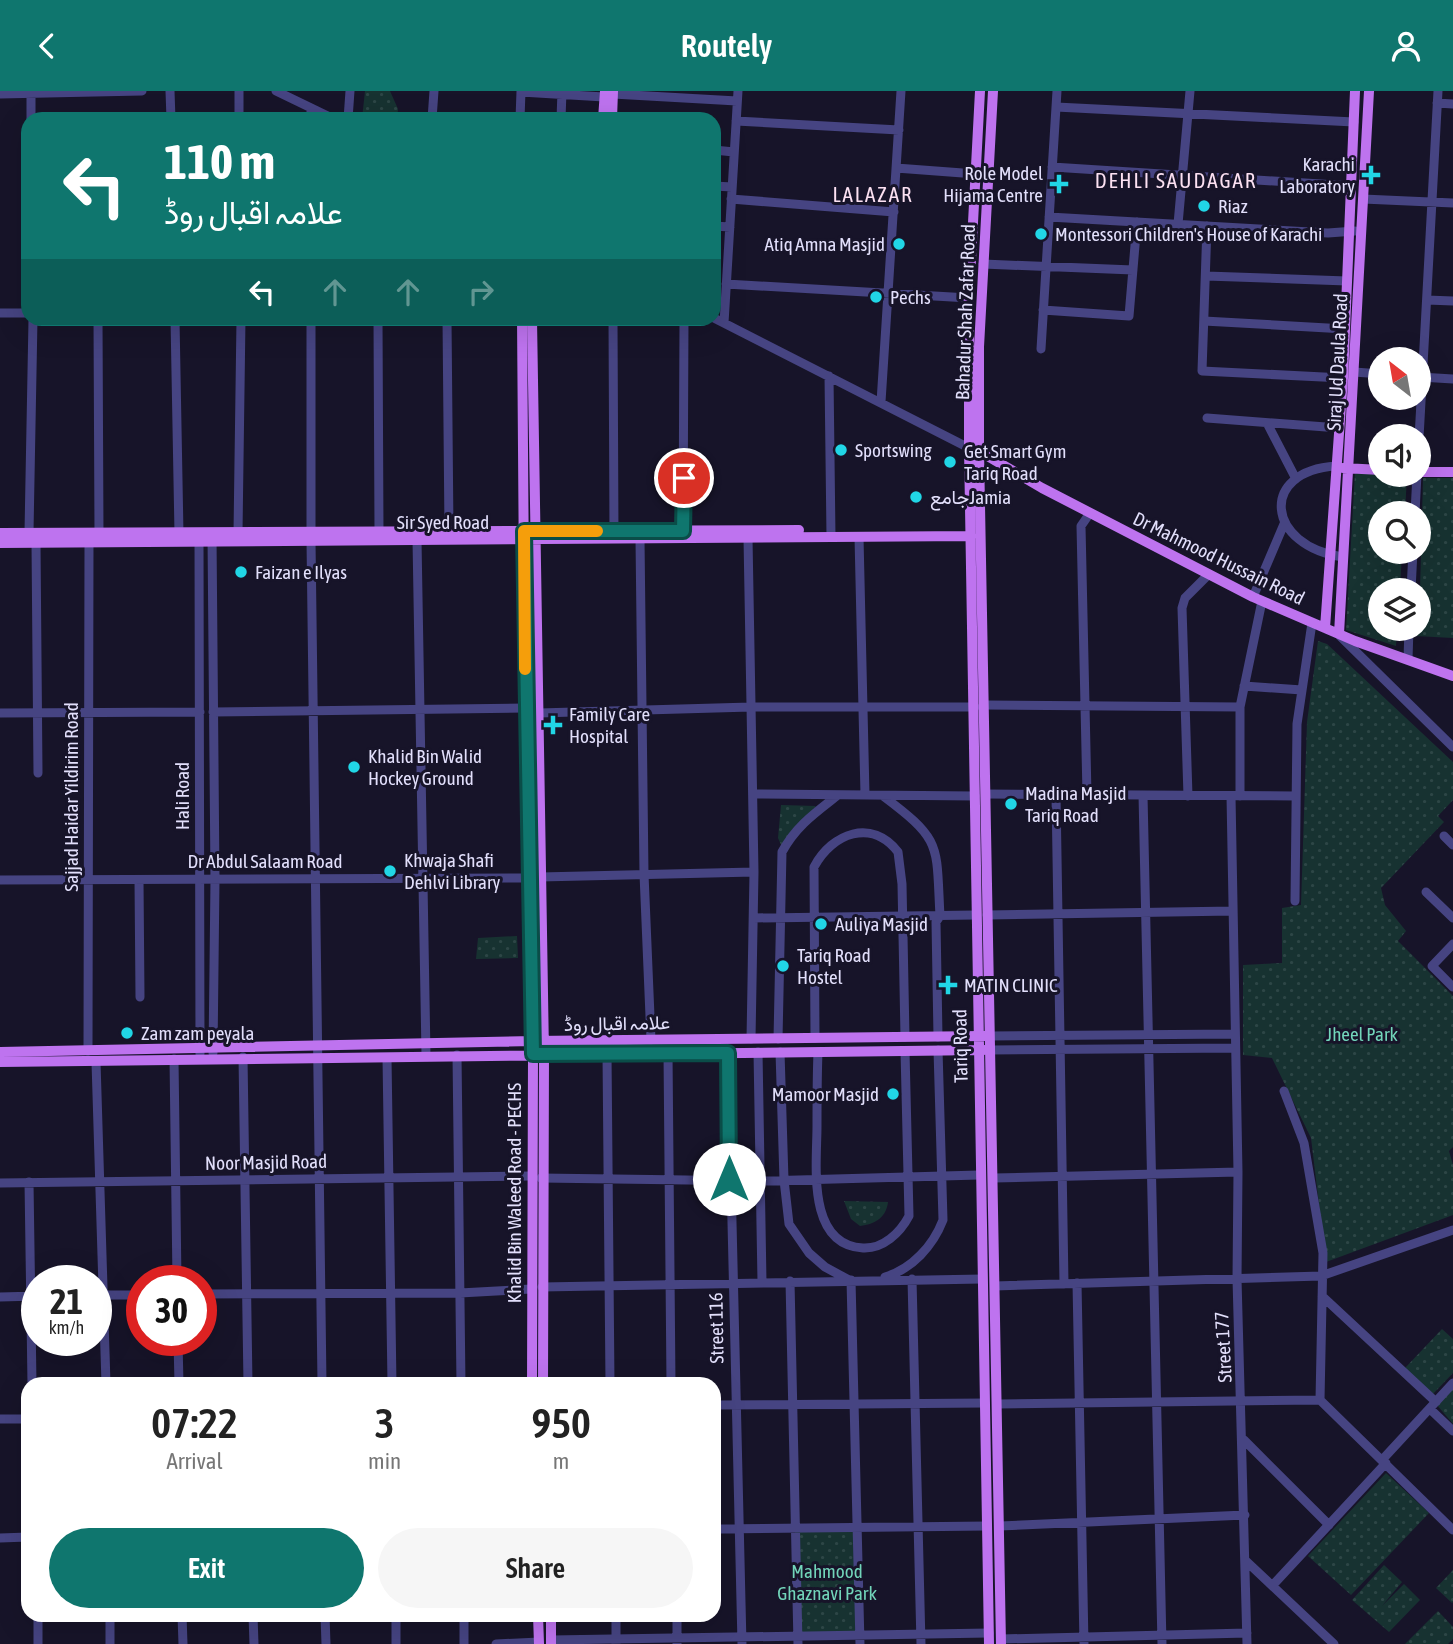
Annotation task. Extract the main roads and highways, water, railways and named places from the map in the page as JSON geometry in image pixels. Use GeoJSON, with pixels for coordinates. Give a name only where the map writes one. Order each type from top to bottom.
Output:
{"type":"FeatureCollection","features":[{"type":"Feature","properties":{"kind":"main road","name":"Bahadur Shah Zafar Road"},"geometry":{"type":"LineString","coordinates":[[974,449],[970,297],[980,91]]}},
{"type":"Feature","properties":{"kind":"main road","name":"Bahadur Shah Zafar Road"},"geometry":{"type":"LineString","coordinates":[[974,449],[992,91]]}},
{"type":"Feature","properties":{"kind":"main road","name":"Siraj Ud Daula Road"},"geometry":{"type":"LineString","coordinates":[[1339,634],[1354,372],[1355,231],[1352,186],[1355,91]]}},
{"type":"Feature","properties":{"kind":"main road","name":"Siraj Ud Daula Road"},"geometry":{"type":"LineString","coordinates":[[1325,628],[1343,378],[1347,281],[1363,199],[1369,91]]}},
{"type":"Feature","properties":{"kind":"main road"},"geometry":{"type":"LineString","coordinates":[[605,112],[609,93]]}},
{"type":"Feature","properties":{"kind":"main road"},"geometry":{"type":"LineString","coordinates":[[609,93],[611,112]]}},
{"type":"Feature","properties":{"kind":"main road","name":"Khalid Bin Waleed Road - PECHS"},"geometry":{"type":"LineString","coordinates":[[522,326],[525,709],[535,877],[538,1041],[536,1288],[532,1377]]}},
{"type":"Feature","properties":{"kind":"main road","name":"Khalid Bin Waleed Road - PECHS"},"geometry":{"type":"LineString","coordinates":[[531,326],[539,713],[535,877]]}},
{"type":"Feature","properties":{"kind":"main road","name":"Dr Mahmood Hussain Road"},"geometry":{"type":"LineString","coordinates":[[974,449],[1090,513],[1257,599],[1339,634],[1453,676]]}},
{"type":"Feature","properties":{"kind":"main road","name":"Tariq Road"},"geometry":{"type":"LineString","coordinates":[[974,449],[970,533],[980,706]]}},
{"type":"Feature","properties":{"kind":"main road","name":"Tariq Road"},"geometry":{"type":"LineString","coordinates":[[974,449],[981,795],[977,1050],[989,1639]]}},
{"type":"Feature","properties":{"kind":"main road"},"geometry":{"type":"LineString","coordinates":[[1336,466],[1368,470]]}},
{"type":"Feature","properties":{"kind":"main road"},"geometry":{"type":"LineString","coordinates":[[1431,473],[1453,472]]}},
{"type":"Feature","properties":{"kind":"main road"},"geometry":{"type":"LineString","coordinates":[[524,516],[536,515]]}},
{"type":"Feature","properties":{"kind":"main road","name":"Sir Syed Road"},"geometry":{"type":"LineString","coordinates":[[332,537],[379,532],[524,539],[683,534],[970,533]]}},
{"type":"Feature","properties":{"kind":"main road","name":"Sir Syed Road"},"geometry":{"type":"LineString","coordinates":[[0,533],[29,533],[89,543],[200,538],[332,537],[417,540],[449,532],[524,539]]}},
{"type":"Feature","properties":{"kind":"main road","name":"Sir Syed Road"},"geometry":{"type":"LineString","coordinates":[[212,538],[238,533],[311,537]]}},
{"type":"Feature","properties":{"kind":"main road","name":"Sir Syed Road"},"geometry":{"type":"LineString","coordinates":[[614,535],[640,538],[683,534],[748,538],[831,533],[859,537],[970,533]]}},
{"type":"Feature","properties":{"kind":"main road","name":"Sir Syed Road"},"geometry":{"type":"LineString","coordinates":[[0,543],[36,543],[99,534],[179,534],[200,538]]}},
{"type":"Feature","properties":{"kind":"main road","name":"Tariq Road"},"geometry":{"type":"LineString","coordinates":[[981,915],[990,1036],[994,1178],[1001,1642]]}},
{"type":"Feature","properties":{"kind":"main road","name":"علامہ اقبال روڈ"},"geometry":{"type":"LineString","coordinates":[[0,1052],[213,1053],[318,1047],[425,1050],[538,1041],[990,1036]]}},
{"type":"Feature","properties":{"kind":"main road","name":"علامہ اقبال روڈ"},"geometry":{"type":"LineString","coordinates":[[213,1053],[318,1060],[387,1058],[425,1050],[457,1055],[990,1050]]}},
{"type":"Feature","properties":{"kind":"main road","name":"علامہ اقبال روڈ"},"geometry":{"type":"LineString","coordinates":[[0,1062],[174,1059],[200,1053]]}},
{"type":"Feature","properties":{"kind":"main road","name":"Khalid Bin Waleed Road - PECHS"},"geometry":{"type":"LineString","coordinates":[[536,1288],[542,1377]]}},
{"type":"Feature","properties":{"kind":"main road"},"geometry":{"type":"LineString","coordinates":[[538,1622],[539,1643]]}},
{"type":"Feature","properties":{"kind":"main road"},"geometry":{"type":"LineString","coordinates":[[551,1622],[551,1642]]}},
{"type":"Feature","properties":{"kind":"place","name":"Karachi Laboratory"},"geometry":{"type":"Point","coordinates":[1371,175]}},
{"type":"Feature","properties":{"kind":"place","name":"Role Model Hijama Centre"},"geometry":{"type":"Point","coordinates":[1059,184]}},
{"type":"Feature","properties":{"kind":"place","name":"Riaz"},"geometry":{"type":"Point","coordinates":[1204,206]}},
{"type":"Feature","properties":{"kind":"place","name":"Montessori Children's House of Karachi"},"geometry":{"type":"Point","coordinates":[1041,234]}},
{"type":"Feature","properties":{"kind":"place","name":"Atiq Amna Masjid"},"geometry":{"type":"Point","coordinates":[899,244]}},
{"type":"Feature","properties":{"kind":"place","name":"Pechs"},"geometry":{"type":"Point","coordinates":[876,297]}},
{"type":"Feature","properties":{"kind":"place","name":"Sportswing"},"geometry":{"type":"Point","coordinates":[841,450]}},
{"type":"Feature","properties":{"kind":"place","name":"Get Smart Gym Tariq Road"},"geometry":{"type":"Point","coordinates":[950,462]}},
{"type":"Feature","properties":{"kind":"place","name":"جامعJamia"},"geometry":{"type":"Point","coordinates":[916,497]}},
{"type":"Feature","properties":{"kind":"place","name":"Faizan e Ilyas"},"geometry":{"type":"Point","coordinates":[241,572]}},
{"type":"Feature","properties":{"kind":"place","name":"Family Care Hospital"},"geometry":{"type":"Point","coordinates":[553,725]}},
{"type":"Feature","properties":{"kind":"place","name":"Khalid Bin Walid Hockey Ground"},"geometry":{"type":"Point","coordinates":[354,767]}},
{"type":"Feature","properties":{"kind":"place","name":"Madina Masjid Tariq Road"},"geometry":{"type":"Point","coordinates":[1011,804]}},
{"type":"Feature","properties":{"kind":"place","name":"Khwaja Shafi Dehlvi Library"},"geometry":{"type":"Point","coordinates":[390,871]}},
{"type":"Feature","properties":{"kind":"place","name":"Auliya Masjid"},"geometry":{"type":"Point","coordinates":[821,924]}},
{"type":"Feature","properties":{"kind":"place","name":"Tariq Road Hostel"},"geometry":{"type":"Point","coordinates":[783,966]}},
{"type":"Feature","properties":{"kind":"place","name":"MATIN CLINIC"},"geometry":{"type":"Point","coordinates":[948,985]}},
{"type":"Feature","properties":{"kind":"place","name":"Zam zam peyala"},"geometry":{"type":"Point","coordinates":[127,1033]}},
{"type":"Feature","properties":{"kind":"place","name":"Mamoor Masjid"},"geometry":{"type":"Point","coordinates":[893,1094]}},
{"type":"Feature","properties":{"kind":"district","name":"DEHLI SAUDAGAR"},"geometry":{"type":"Point","coordinates":[1176,180]}},
{"type":"Feature","properties":{"kind":"district","name":"LALAZAR"},"geometry":{"type":"Point","coordinates":[873,194]}},
{"type":"Feature","properties":{"kind":"park label","name":"Jheel Park"},"geometry":{"type":"Point","coordinates":[1362,1034]}},
{"type":"Feature","properties":{"kind":"park label","name":"Mahmood Ghaznavi Park"},"geometry":{"type":"Point","coordinates":[827,1582]}}]}
